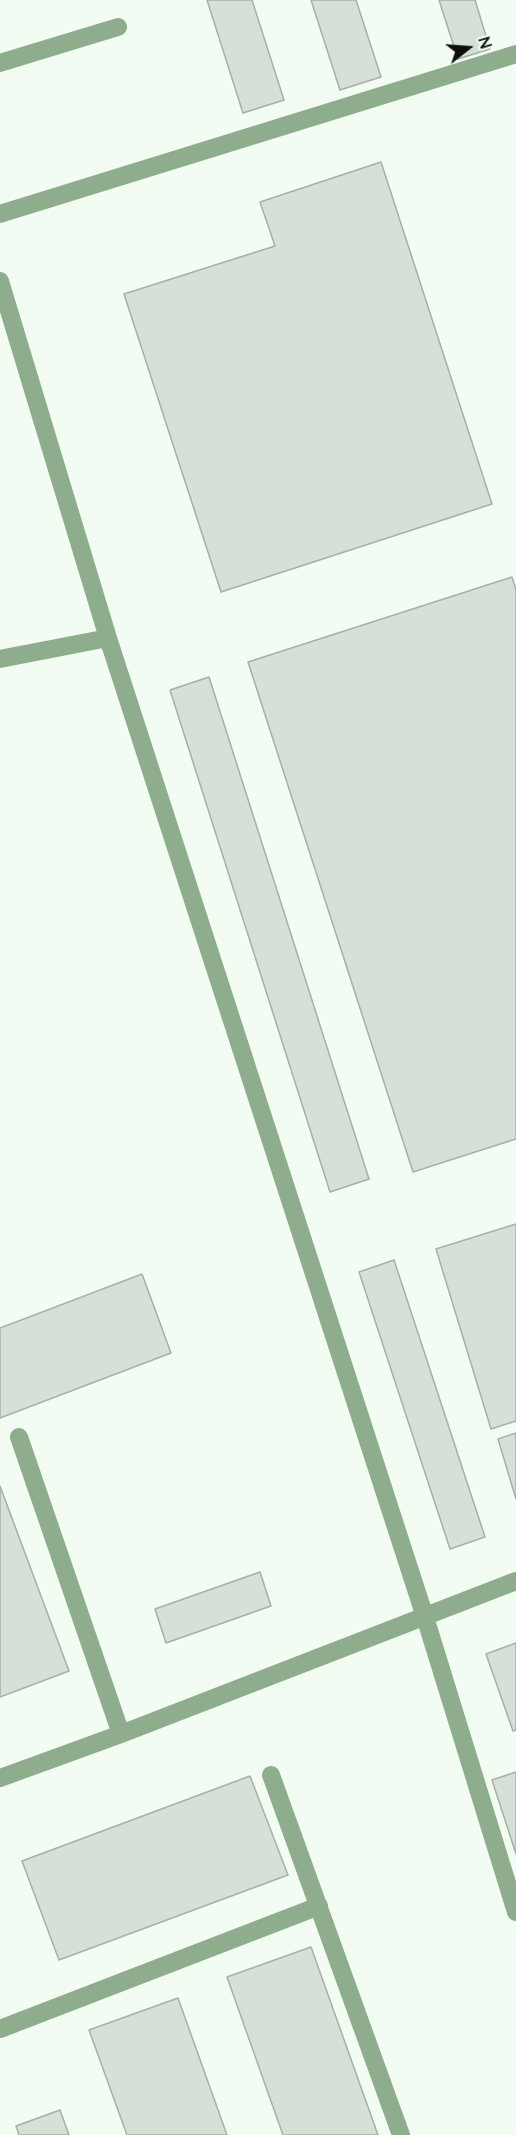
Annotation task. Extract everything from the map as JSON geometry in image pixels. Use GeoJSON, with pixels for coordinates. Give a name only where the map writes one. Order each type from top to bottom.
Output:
{"type":"FeatureCollection","features":[{"type":"Feature","properties":{"kind":"street"},"geometry":{"type":"LineString","coordinates":[[0,63],[118,27]]}},
{"type":"Feature","properties":{"kind":"street"},"geometry":{"type":"LineString","coordinates":[[0,214],[516,54]]}},
{"type":"Feature","properties":{"kind":"street"},"geometry":{"type":"LineString","coordinates":[[0,281],[108,638],[425,1617],[516,1912]]}},
{"type":"Feature","properties":{"kind":"street"},"geometry":{"type":"LineString","coordinates":[[0,659],[108,638]]}},
{"type":"Feature","properties":{"kind":"street"},"geometry":{"type":"LineString","coordinates":[[19,1437],[121,1734]]}},
{"type":"Feature","properties":{"kind":"street"},"geometry":{"type":"LineString","coordinates":[[0,1778],[121,1734],[516,1581]]}},
{"type":"Feature","properties":{"kind":"street"},"geometry":{"type":"LineString","coordinates":[[271,1775],[401,2135]]}},
{"type":"Feature","properties":{"kind":"street"},"geometry":{"type":"LineString","coordinates":[[0,2029],[319,1906]]}},
{"type":"Feature","properties":{"kind":"building"},"geometry":{"type":"Polygon","coordinates":[[[207,0],[252,0],[284,100],[243,113],[207,0]]]}},
{"type":"Feature","properties":{"kind":"building"},"geometry":{"type":"Polygon","coordinates":[[[311,0],[356,0],[381,77],[340,90],[311,0]]]}},
{"type":"Feature","properties":{"kind":"building"},"geometry":{"type":"Polygon","coordinates":[[[439,0],[475,0],[490,49],[458,59],[439,0]]]}},
{"type":"Feature","properties":{"kind":"building"},"geometry":{"type":"Polygon","coordinates":[[[381,162],[492,504],[221,592],[124,294],[275,246],[260,202],[381,162]]]}},
{"type":"Feature","properties":{"kind":"building"},"geometry":{"type":"Polygon","coordinates":[[[512,577],[516,590],[516,1139],[413,1172],[248,662],[512,577]]]}},
{"type":"Feature","properties":{"kind":"building"},"geometry":{"type":"Polygon","coordinates":[[[209,677],[369,1179],[330,1192],[170,690],[209,677]]]}},
{"type":"Feature","properties":{"kind":"building"},"geometry":{"type":"Polygon","coordinates":[[[516,1224],[516,1421],[491,1429],[436,1249],[516,1224]]]}},
{"type":"Feature","properties":{"kind":"building"},"geometry":{"type":"Polygon","coordinates":[[[394,1260],[485,1537],[450,1549],[359,1272],[394,1260]]]}},
{"type":"Feature","properties":{"kind":"building"},"geometry":{"type":"Polygon","coordinates":[[[142,1274],[171,1353],[0,1418],[0,1328],[142,1274]]]}},
{"type":"Feature","properties":{"kind":"building"},"geometry":{"type":"Polygon","coordinates":[[[516,1433],[516,1499],[498,1439],[516,1433]]]}},
{"type":"Feature","properties":{"kind":"building"},"geometry":{"type":"Polygon","coordinates":[[[0,1486],[69,1671],[0,1697],[0,1486]]]}},
{"type":"Feature","properties":{"kind":"building"},"geometry":{"type":"Polygon","coordinates":[[[260,1572],[271,1606],[166,1643],[155,1609],[260,1572]]]}},
{"type":"Feature","properties":{"kind":"building"},"geometry":{"type":"Polygon","coordinates":[[[516,1643],[516,1730],[513,1731],[486,1654],[516,1643]]]}},
{"type":"Feature","properties":{"kind":"building"},"geometry":{"type":"Polygon","coordinates":[[[516,1772],[516,1854],[492,1780],[516,1772]]]}},
{"type":"Feature","properties":{"kind":"building"},"geometry":{"type":"Polygon","coordinates":[[[250,1776],[288,1875],[59,1960],[22,1861],[250,1776]]]}},
{"type":"Feature","properties":{"kind":"building"},"geometry":{"type":"Polygon","coordinates":[[[311,1947],[378,2135],[283,2135],[227,1977],[311,1947]]]}},
{"type":"Feature","properties":{"kind":"building"},"geometry":{"type":"Polygon","coordinates":[[[178,1998],[227,2135],[127,2135],[89,2030],[178,1998]]]}},
{"type":"Feature","properties":{"kind":"building"},"geometry":{"type":"Polygon","coordinates":[[[60,2110],[69,2135],[19,2135],[16,2126],[60,2110]]]}}]}
